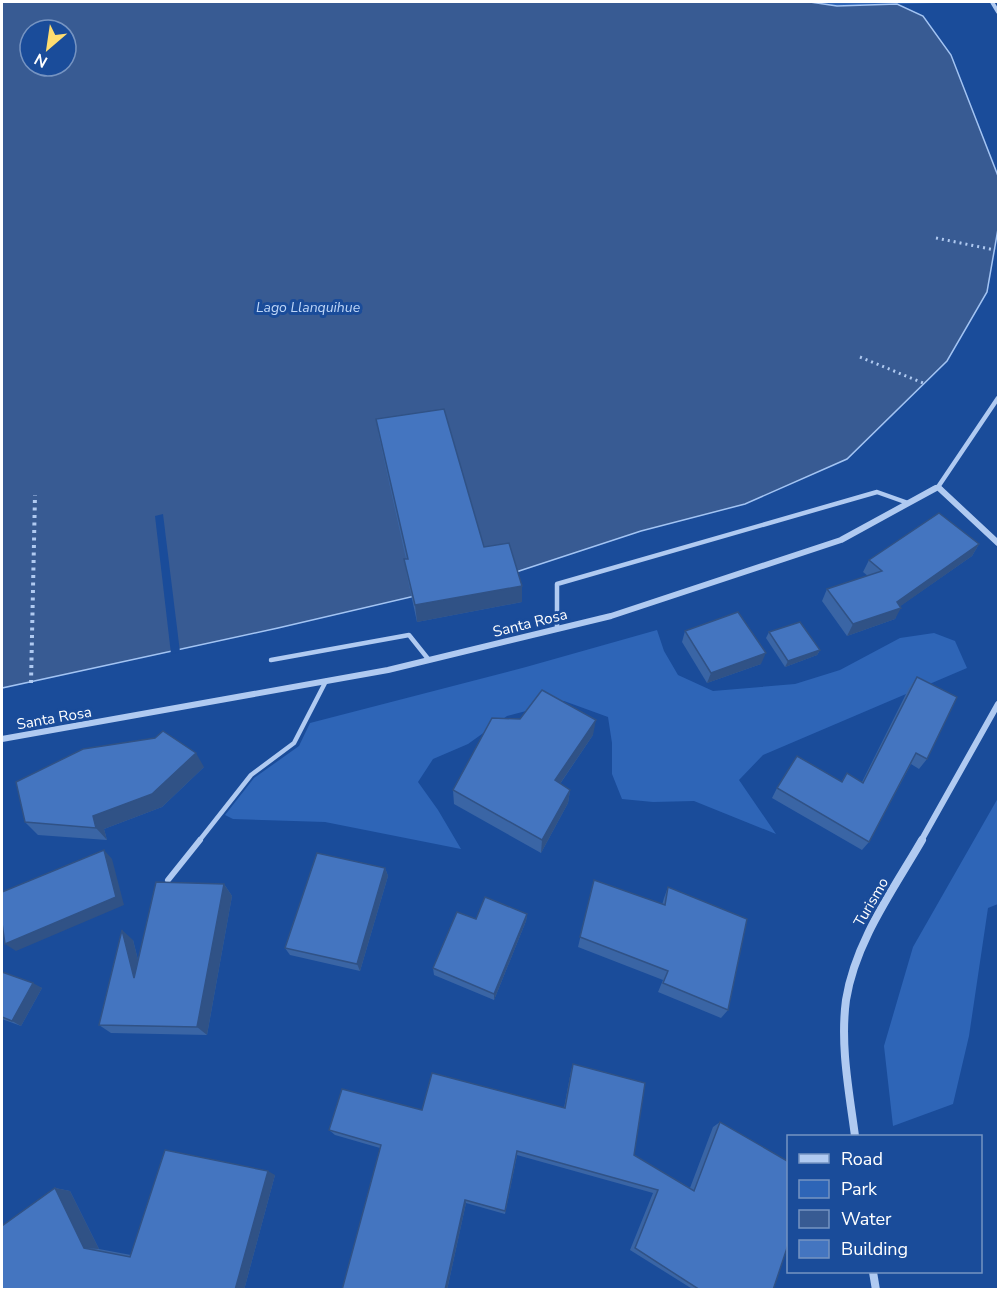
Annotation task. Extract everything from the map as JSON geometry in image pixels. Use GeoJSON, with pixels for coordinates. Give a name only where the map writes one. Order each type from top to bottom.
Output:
{"type":"FeatureCollection","features":[{"type":"Feature","properties":{"kind":"street"},"geometry":{"type":"LineString","coordinates":[[992,2],[999,12]]}},
{"type":"Feature","properties":{"kind":"street","name":"Santa Rosa"},"geometry":{"type":"LineString","coordinates":[[2,739],[326,681],[429,660],[611,616],[841,540],[938,487],[999,398]]}},
{"type":"Feature","properties":{"kind":"street"},"geometry":{"type":"LineString","coordinates":[[938,487],[999,543]]}},
{"type":"Feature","properties":{"kind":"street","name":"Turismo"},"geometry":{"type":"LineString","coordinates":[[855,1135],[845,1057],[844,1028],[846,1001],[854,970],[864,942],[999,704]]}},
{"type":"Feature","properties":{"kind":"street"},"geometry":{"type":"LineString","coordinates":[[873,1273],[876,1290]]}},
{"type":"Feature","properties":{"kind":"lane"},"geometry":{"type":"LineString","coordinates":[[557,629],[557,584],[877,492],[908,503]]}},
{"type":"Feature","properties":{"kind":"lane"},"geometry":{"type":"LineString","coordinates":[[271,660],[410,635],[429,660]]}},
{"type":"Feature","properties":{"kind":"lane"},"geometry":{"type":"LineString","coordinates":[[168,880],[251,775],[294,743],[326,681]]}},
{"type":"Feature","properties":{"kind":"path"},"geometry":{"type":"LineString","coordinates":[[936,238],[995,250]]}},
{"type":"Feature","properties":{"kind":"path"},"geometry":{"type":"LineString","coordinates":[[860,357],[923,383]]}},
{"type":"Feature","properties":{"kind":"path"},"geometry":{"type":"LineString","coordinates":[[31,683],[35,495]]}},
{"type":"Feature","properties":{"kind":"green space"},"geometry":{"type":"Polygon","coordinates":[[[810,2],[969,2],[836,6],[810,2]]]}},
{"type":"Feature","properties":{"kind":"green space"},"geometry":{"type":"Polygon","coordinates":[[[657,630],[664,651],[678,675],[713,691],[795,684],[840,670],[900,638],[934,633],[955,641],[967,668],[763,755],[739,780],[776,834],[694,801],[653,802],[622,799],[612,774],[612,743],[608,717],[564,701],[507,716],[468,744],[433,759],[418,782],[461,849],[325,822],[233,819],[225,815],[254,778],[299,746],[310,723],[526,667],[657,630]]]}},
{"type":"Feature","properties":{"kind":"green space"},"geometry":{"type":"Polygon","coordinates":[[[998,798],[998,904],[988,908],[969,1036],[953,1104],[893,1126],[884,1046],[913,947],[998,798]]]}},
{"type":"Feature","properties":{"kind":"water","name":"Lago Llanquihue"},"geometry":{"type":"Polygon","coordinates":[[[2,2],[810,2],[837,6],[897,4],[923,16],[951,55],[998,176],[998,229],[987,292],[947,361],[847,459],[745,504],[641,531],[513,573],[278,628],[2,688],[2,2]]]}},
{"type":"Feature","properties":{"kind":"pier"},"geometry":{"type":"Polygon","coordinates":[[[163,514],[180,652],[171,654],[155,516],[163,514]]]}},
{"type":"Feature","properties":{"kind":"building"},"geometry":{"type":"Polygon","coordinates":[[[444,409],[484,547],[509,543],[522,586],[415,605],[404,559],[408,559],[376,419],[444,409]]]}},
{"type":"Feature","properties":{"kind":"building"},"geometry":{"type":"Polygon","coordinates":[[[939,513],[979,544],[897,602],[901,608],[853,624],[827,589],[882,571],[869,560],[939,513]]]}},
{"type":"Feature","properties":{"kind":"building"},"geometry":{"type":"Polygon","coordinates":[[[738,612],[766,653],[711,673],[685,631],[738,612]]]}},
{"type":"Feature","properties":{"kind":"building"},"geometry":{"type":"Polygon","coordinates":[[[800,622],[820,650],[788,661],[769,632],[800,622]]]}},
{"type":"Feature","properties":{"kind":"building"},"geometry":{"type":"Polygon","coordinates":[[[917,677],[957,697],[927,759],[916,753],[869,842],[777,788],[797,756],[842,782],[847,773],[863,783],[917,677]]]}},
{"type":"Feature","properties":{"kind":"building"},"geometry":{"type":"Polygon","coordinates":[[[542,690],[596,720],[555,780],[570,790],[542,840],[453,790],[492,718],[520,719],[542,690]]]}},
{"type":"Feature","properties":{"kind":"building"},"geometry":{"type":"Polygon","coordinates":[[[163,731],[196,753],[152,794],[93,816],[96,828],[25,822],[16,782],[83,749],[155,738],[163,731]]]}},
{"type":"Feature","properties":{"kind":"building"},"geometry":{"type":"Polygon","coordinates":[[[104,850],[116,897],[5,944],[2,892],[104,850]]]}},
{"type":"Feature","properties":{"kind":"building"},"geometry":{"type":"Polygon","coordinates":[[[317,853],[385,868],[357,964],[285,948],[317,853]]]}},
{"type":"Feature","properties":{"kind":"building"},"geometry":{"type":"Polygon","coordinates":[[[594,880],[665,905],[668,887],[747,919],[728,1010],[663,983],[668,971],[580,937],[594,880]]]}},
{"type":"Feature","properties":{"kind":"building"},"geometry":{"type":"Polygon","coordinates":[[[156,882],[224,884],[197,1027],[99,1025],[122,930],[134,978],[156,882]]]}},
{"type":"Feature","properties":{"kind":"building"},"geometry":{"type":"Polygon","coordinates":[[[485,897],[527,914],[494,994],[433,968],[457,912],[476,919],[485,897]]]}},
{"type":"Feature","properties":{"kind":"building"},"geometry":{"type":"Polygon","coordinates":[[[2,972],[33,983],[12,1021],[2,1017],[2,972]]]}},
{"type":"Feature","properties":{"kind":"building"},"geometry":{"type":"Polygon","coordinates":[[[573,1064],[645,1083],[634,1155],[694,1191],[720,1122],[787,1161],[787,1248],[773,1290],[700,1290],[635,1248],[658,1190],[517,1151],[505,1211],[465,1200],[445,1290],[342,1290],[381,1145],[329,1130],[342,1089],[422,1110],[432,1073],[565,1108],[573,1064]]]}},
{"type":"Feature","properties":{"kind":"building"},"geometry":{"type":"Polygon","coordinates":[[[165,1150],[268,1171],[235,1290],[2,1290],[2,1226],[55,1188],[84,1248],[130,1257],[165,1150]]]}}]}
